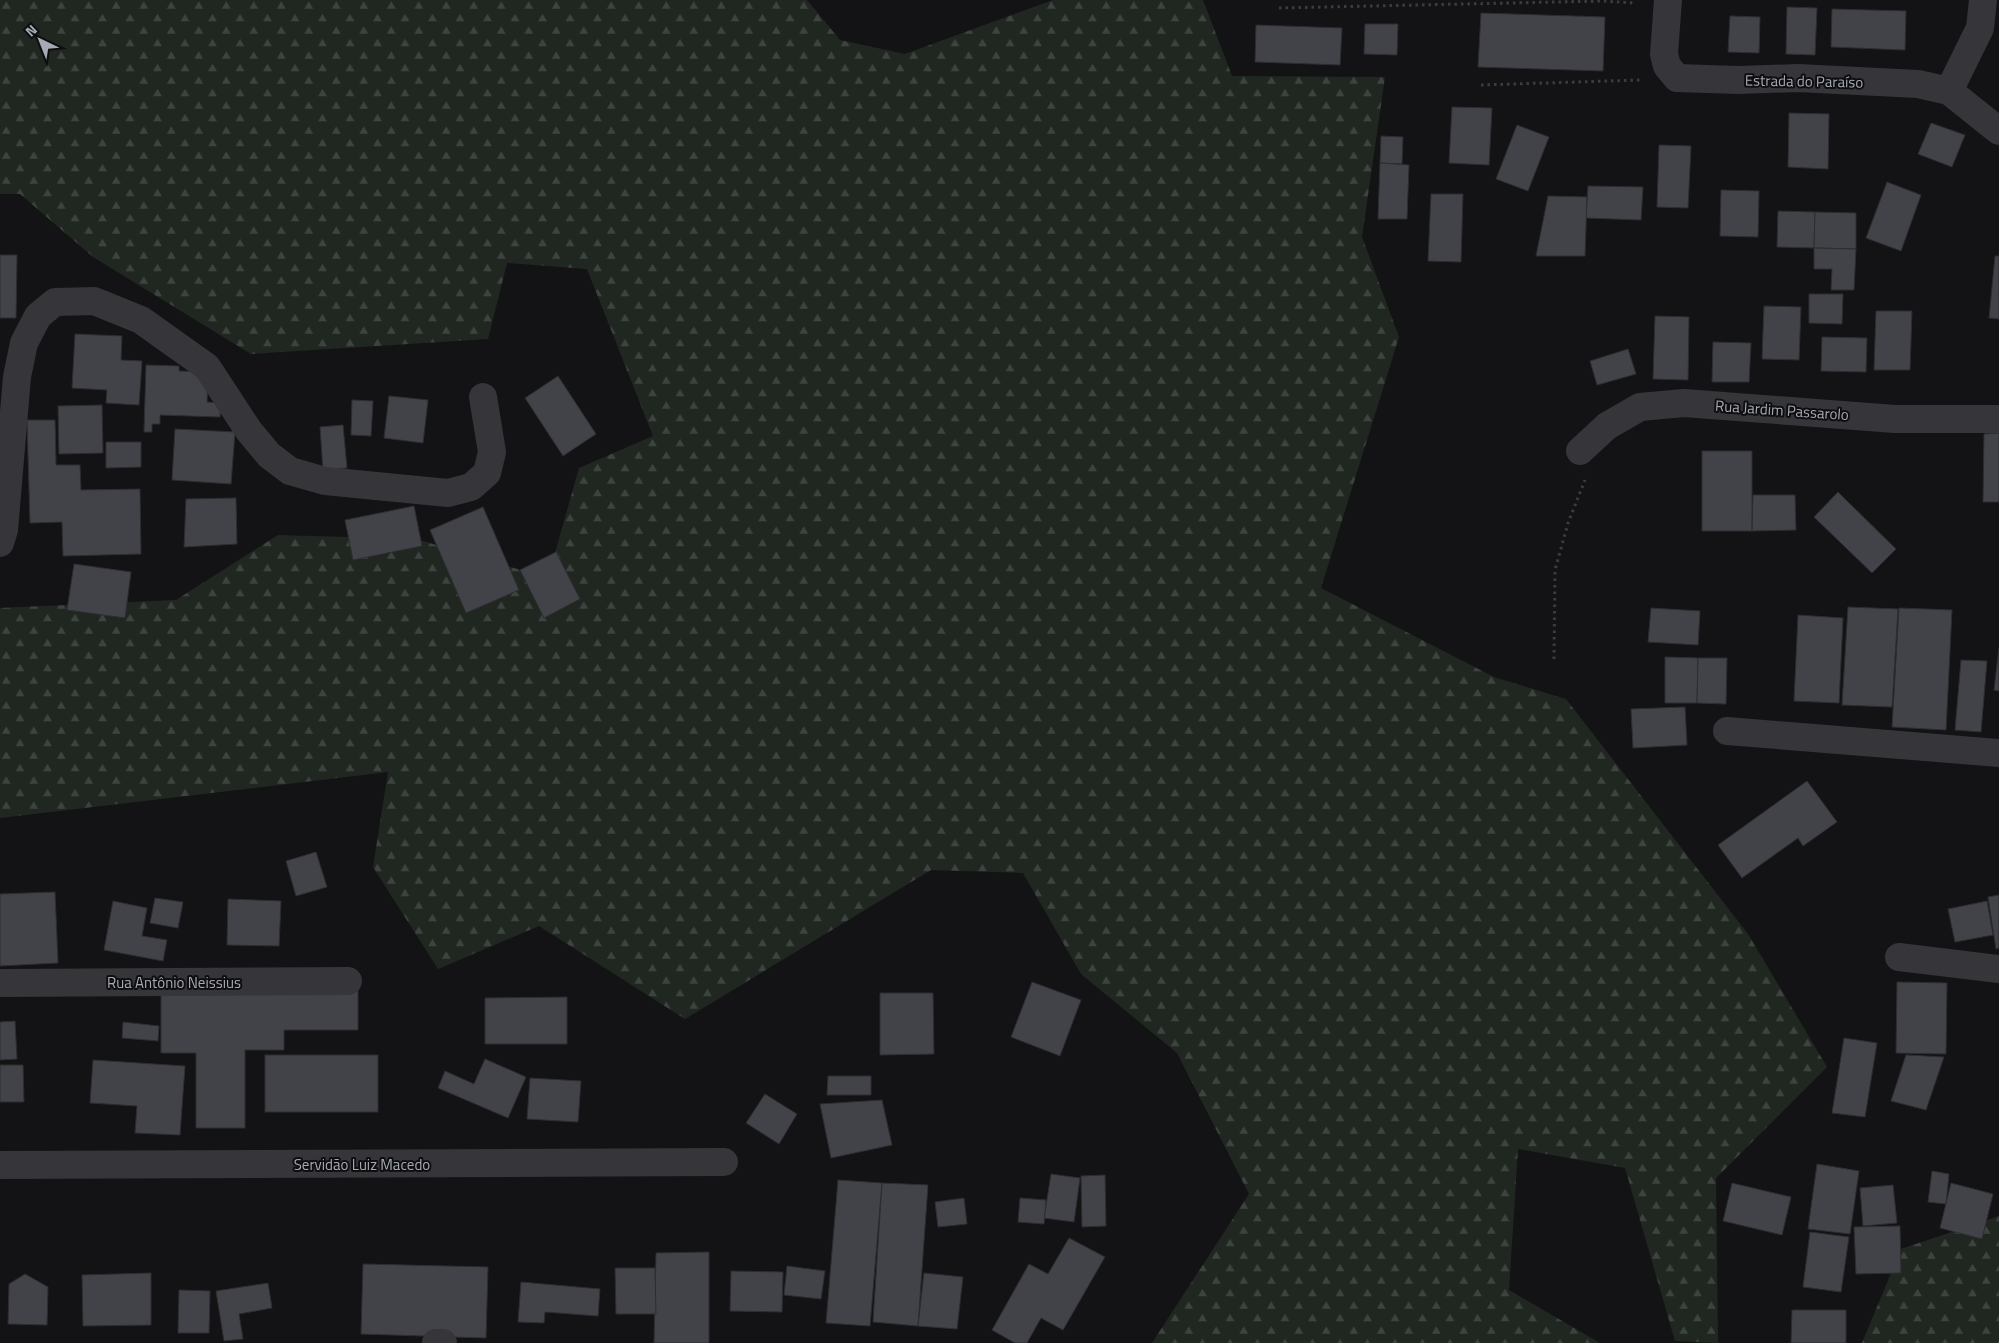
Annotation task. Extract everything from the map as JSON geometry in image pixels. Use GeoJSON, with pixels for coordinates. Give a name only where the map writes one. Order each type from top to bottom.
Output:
{"type":"FeatureCollection","features":[{"type":"Feature","properties":{"kind":"street"},"geometry":{"type":"LineString","coordinates":[[1949,91],[1980,28],[1983,0]]}},
{"type":"Feature","properties":{"kind":"street"},"geometry":{"type":"LineString","coordinates":[[1667,3],[1664,54],[1667,66],[1677,78]]}},
{"type":"Feature","properties":{"kind":"street","name":"Estrada do Paraíso"},"geometry":{"type":"LineString","coordinates":[[1677,78],[1729,80],[1798,78],[1918,84],[1949,91],[1997,126]]}},
{"type":"Feature","properties":{"kind":"street"},"geometry":{"type":"LineString","coordinates":[[0,543],[4,530],[17,376],[24,343],[38,316],[55,302],[94,301],[141,320],[207,367],[249,431],[269,455],[290,471],[325,481],[448,493],[471,488],[487,473],[492,452],[483,397]]}},
{"type":"Feature","properties":{"kind":"street","name":"Rua Jardim Passarolo"},"geometry":{"type":"LineString","coordinates":[[1580,451],[1607,426],[1640,407],[1684,403],[1895,419],[1999,419]]}},
{"type":"Feature","properties":{"kind":"street"},"geometry":{"type":"LineString","coordinates":[[1727,731],[1999,753]]}},
{"type":"Feature","properties":{"kind":"street"},"geometry":{"type":"LineString","coordinates":[[1899,957],[1999,969]]}},
{"type":"Feature","properties":{"kind":"street","name":"Rua Antônio Neissius"},"geometry":{"type":"LineString","coordinates":[[0,983],[348,981]]}},
{"type":"Feature","properties":{"kind":"street","name":"Servidão Luiz Macedo"},"geometry":{"type":"LineString","coordinates":[[0,1165],[724,1162]]}},
{"type":"Feature","properties":{"kind":"street"},"geometry":{"type":"LineString","coordinates":[[436,1343],[443,1343]]}},
{"type":"Feature","properties":{"kind":"path"},"geometry":{"type":"LineString","coordinates":[[1280,8],[1602,1],[1667,3]]}},
{"type":"Feature","properties":{"kind":"path"},"geometry":{"type":"LineString","coordinates":[[1481,85],[1677,78]]}},
{"type":"Feature","properties":{"kind":"path"},"geometry":{"type":"LineString","coordinates":[[1554,659],[1555,570],[1568,523],[1586,479]]}},
{"type":"Feature","properties":{"kind":"green space"},"geometry":{"type":"Polygon","coordinates":[[[0,0],[807,0],[840,40],[905,54],[1053,0],[1203,0],[1232,76],[1385,77],[1362,237],[1399,337],[1321,588],[1494,677],[1566,699],[1748,934],[1827,1067],[1716,1178],[1718,1343],[1675,1341],[1625,1168],[1518,1149],[1509,1290],[1600,1343],[1152,1343],[1249,1194],[1177,1053],[1081,974],[1023,873],[931,870],[685,1019],[539,926],[438,969],[373,867],[388,772],[0,818],[0,608],[176,600],[278,535],[416,539],[548,578],[579,468],[653,436],[587,269],[507,263],[488,339],[251,354],[93,257],[20,194],[0,194],[0,0]]]}},
{"type":"Feature","properties":{"kind":"green space"},"geometry":{"type":"Polygon","coordinates":[[[1999,1216],[1999,1343],[1862,1343],[1901,1249],[1999,1216]]]}},
{"type":"Feature","properties":{"kind":"building"},"geometry":{"type":"Polygon","coordinates":[[[1787,7],[1817,8],[1815,55],[1786,54],[1787,7]]]}},
{"type":"Feature","properties":{"kind":"building"},"geometry":{"type":"Polygon","coordinates":[[[1832,9],[1906,11],[1905,50],[1831,47],[1832,9]]]}},
{"type":"Feature","properties":{"kind":"building"},"geometry":{"type":"Polygon","coordinates":[[[1481,13],[1605,17],[1603,71],[1478,67],[1481,13]]]}},
{"type":"Feature","properties":{"kind":"building"},"geometry":{"type":"Polygon","coordinates":[[[1730,16],[1760,17],[1759,53],[1728,52],[1730,16]]]}},
{"type":"Feature","properties":{"kind":"building"},"geometry":{"type":"Polygon","coordinates":[[[1365,24],[1398,24],[1397,55],[1364,54],[1365,24]]]}},
{"type":"Feature","properties":{"kind":"building"},"geometry":{"type":"Polygon","coordinates":[[[1256,25],[1342,28],[1340,65],[1255,62],[1256,25]]]}},
{"type":"Feature","properties":{"kind":"building"},"geometry":{"type":"Polygon","coordinates":[[[1452,107],[1492,108],[1489,165],[1449,163],[1452,107]]]}},
{"type":"Feature","properties":{"kind":"building"},"geometry":{"type":"Polygon","coordinates":[[[1789,113],[1829,114],[1828,169],[1788,167],[1789,113]]]}},
{"type":"Feature","properties":{"kind":"building"},"geometry":{"type":"Polygon","coordinates":[[[1931,123],[1965,135],[1952,167],[1918,154],[1931,123]]]}},
{"type":"Feature","properties":{"kind":"building"},"geometry":{"type":"Polygon","coordinates":[[[1517,125],[1549,137],[1528,191],[1496,179],[1517,125]]]}},
{"type":"Feature","properties":{"kind":"building"},"geometry":{"type":"Polygon","coordinates":[[[1381,136],[1403,137],[1402,164],[1380,163],[1381,136]]]}},
{"type":"Feature","properties":{"kind":"building"},"geometry":{"type":"Polygon","coordinates":[[[1659,145],[1691,146],[1688,208],[1657,207],[1659,145]]]}},
{"type":"Feature","properties":{"kind":"building"},"geometry":{"type":"Polygon","coordinates":[[[1380,163],[1409,165],[1407,219],[1378,219],[1380,163]]]}},
{"type":"Feature","properties":{"kind":"building"},"geometry":{"type":"Polygon","coordinates":[[[1887,182],[1921,195],[1901,251],[1866,238],[1887,182]]]}},
{"type":"Feature","properties":{"kind":"building"},"geometry":{"type":"Polygon","coordinates":[[[1588,186],[1643,187],[1641,220],[1586,218],[1588,186]]]}},
{"type":"Feature","properties":{"kind":"building"},"geometry":{"type":"Polygon","coordinates":[[[1721,190],[1759,191],[1758,237],[1720,236],[1721,190]]]}},
{"type":"Feature","properties":{"kind":"building"},"geometry":{"type":"Polygon","coordinates":[[[1431,194],[1463,194],[1461,262],[1428,261],[1431,194]]]}},
{"type":"Feature","properties":{"kind":"building"},"geometry":{"type":"Polygon","coordinates":[[[1548,196],[1587,197],[1585,256],[1536,256],[1548,196]]]}},
{"type":"Feature","properties":{"kind":"building"},"geometry":{"type":"Polygon","coordinates":[[[1778,211],[1815,212],[1814,248],[1777,247],[1778,211]]]}},
{"type":"Feature","properties":{"kind":"building"},"geometry":{"type":"Polygon","coordinates":[[[1815,212],[1856,213],[1856,249],[1814,248],[1815,212]]]}},
{"type":"Feature","properties":{"kind":"building"},"geometry":{"type":"Polygon","coordinates":[[[1814,248],[1856,249],[1854,290],[1831,290],[1832,269],[1814,269],[1814,248]]]}},
{"type":"Feature","properties":{"kind":"building"},"geometry":{"type":"Polygon","coordinates":[[[0,255],[17,255],[16,318],[0,318],[0,255]]]}},
{"type":"Feature","properties":{"kind":"building"},"geometry":{"type":"Polygon","coordinates":[[[1995,256],[1999,256],[1999,319],[1989,318],[1995,256]]]}},
{"type":"Feature","properties":{"kind":"building"},"geometry":{"type":"Polygon","coordinates":[[[1809,294],[1843,294],[1842,324],[1809,323],[1809,294]]]}},
{"type":"Feature","properties":{"kind":"building"},"geometry":{"type":"Polygon","coordinates":[[[1764,306],[1801,307],[1799,360],[1762,359],[1764,306]]]}},
{"type":"Feature","properties":{"kind":"building"},"geometry":{"type":"Polygon","coordinates":[[[1876,311],[1912,311],[1910,370],[1874,370],[1876,311]]]}},
{"type":"Feature","properties":{"kind":"building"},"geometry":{"type":"Polygon","coordinates":[[[1655,316],[1689,317],[1688,380],[1653,379],[1655,316]]]}},
{"type":"Feature","properties":{"kind":"building"},"geometry":{"type":"Polygon","coordinates":[[[75,334],[122,336],[121,360],[142,361],[139,405],[106,403],[107,390],[72,388],[75,334]]]}},
{"type":"Feature","properties":{"kind":"building"},"geometry":{"type":"Polygon","coordinates":[[[1822,337],[1867,338],[1866,372],[1821,371],[1822,337]]]}},
{"type":"Feature","properties":{"kind":"building"},"geometry":{"type":"Polygon","coordinates":[[[1713,342],[1751,343],[1749,382],[1712,382],[1713,342]]]}},
{"type":"Feature","properties":{"kind":"building"},"geometry":{"type":"Polygon","coordinates":[[[1628,349],[1636,374],[1597,385],[1590,361],[1628,349]]]}},
{"type":"Feature","properties":{"kind":"building"},"geometry":{"type":"Polygon","coordinates":[[[146,365],[179,366],[179,371],[208,372],[207,402],[221,403],[220,417],[160,415],[160,424],[152,424],[152,432],[144,432],[146,365]]]}},
{"type":"Feature","properties":{"kind":"building"},"geometry":{"type":"Polygon","coordinates":[[[558,376],[596,434],[563,456],[525,398],[558,376]]]}},
{"type":"Feature","properties":{"kind":"building"},"geometry":{"type":"Polygon","coordinates":[[[389,396],[428,400],[423,443],[384,438],[389,396]]]}},
{"type":"Feature","properties":{"kind":"building"},"geometry":{"type":"Polygon","coordinates":[[[352,400],[373,401],[371,436],[351,435],[352,400]]]}},
{"type":"Feature","properties":{"kind":"building"},"geometry":{"type":"Polygon","coordinates":[[[102,405],[103,453],[59,454],[58,406],[102,405]]]}},
{"type":"Feature","properties":{"kind":"building"},"geometry":{"type":"Polygon","coordinates":[[[27,420],[55,420],[56,465],[80,465],[81,490],[140,489],[141,554],[63,556],[62,522],[30,523],[27,420]]]}},
{"type":"Feature","properties":{"kind":"building"},"geometry":{"type":"Polygon","coordinates":[[[343,425],[347,468],[323,470],[320,427],[343,425]]]}},
{"type":"Feature","properties":{"kind":"building"},"geometry":{"type":"Polygon","coordinates":[[[175,429],[235,432],[231,484],[172,480],[175,429]]]}},
{"type":"Feature","properties":{"kind":"building"},"geometry":{"type":"Polygon","coordinates":[[[1999,433],[1999,502],[1983,502],[1984,434],[1999,433]]]}},
{"type":"Feature","properties":{"kind":"building"},"geometry":{"type":"Polygon","coordinates":[[[106,442],[141,442],[141,467],[106,468],[106,442]]]}},
{"type":"Feature","properties":{"kind":"building"},"geometry":{"type":"Polygon","coordinates":[[[1702,451],[1752,451],[1752,531],[1702,531],[1702,451]]]}},
{"type":"Feature","properties":{"kind":"building"},"geometry":{"type":"Polygon","coordinates":[[[1838,492],[1896,549],[1872,573],[1814,517],[1838,492]]]}},
{"type":"Feature","properties":{"kind":"building"},"geometry":{"type":"Polygon","coordinates":[[[1753,495],[1795,495],[1796,530],[1752,531],[1753,495]]]}},
{"type":"Feature","properties":{"kind":"building"},"geometry":{"type":"Polygon","coordinates":[[[236,498],[237,544],[184,547],[186,499],[236,498]]]}},
{"type":"Feature","properties":{"kind":"building"},"geometry":{"type":"Polygon","coordinates":[[[414,506],[422,546],[353,560],[345,520],[414,506]]]}},
{"type":"Feature","properties":{"kind":"building"},"geometry":{"type":"Polygon","coordinates":[[[483,507],[519,590],[466,613],[430,530],[483,507]]]}},
{"type":"Feature","properties":{"kind":"building"},"geometry":{"type":"Polygon","coordinates":[[[556,552],[580,599],[544,618],[520,570],[556,552]]]}},
{"type":"Feature","properties":{"kind":"building"},"geometry":{"type":"Polygon","coordinates":[[[74,564],[131,572],[125,618],[67,610],[74,564]]]}},
{"type":"Feature","properties":{"kind":"building"},"geometry":{"type":"Polygon","coordinates":[[[1848,607],[1898,609],[1892,707],[1842,705],[1848,607]]]}},
{"type":"Feature","properties":{"kind":"building"},"geometry":{"type":"Polygon","coordinates":[[[1651,608],[1700,611],[1698,645],[1648,642],[1651,608]]]}},
{"type":"Feature","properties":{"kind":"building"},"geometry":{"type":"Polygon","coordinates":[[[1899,608],[1952,610],[1946,730],[1892,727],[1899,608]]]}},
{"type":"Feature","properties":{"kind":"building"},"geometry":{"type":"Polygon","coordinates":[[[1798,615],[1843,618],[1839,703],[1794,701],[1798,615]]]}},
{"type":"Feature","properties":{"kind":"building"},"geometry":{"type":"Polygon","coordinates":[[[1999,648],[1999,691],[1994,690],[1999,648]]]}},
{"type":"Feature","properties":{"kind":"building"},"geometry":{"type":"Polygon","coordinates":[[[1665,657],[1698,658],[1697,703],[1665,703],[1665,657]]]}},
{"type":"Feature","properties":{"kind":"building"},"geometry":{"type":"Polygon","coordinates":[[[1698,658],[1727,658],[1726,704],[1697,703],[1698,658]]]}},
{"type":"Feature","properties":{"kind":"building"},"geometry":{"type":"Polygon","coordinates":[[[1961,660],[1987,661],[1981,732],[1955,730],[1961,660]]]}},
{"type":"Feature","properties":{"kind":"building"},"geometry":{"type":"Polygon","coordinates":[[[1685,707],[1687,745],[1633,748],[1631,709],[1685,707]]]}},
{"type":"Feature","properties":{"kind":"building"},"geometry":{"type":"Polygon","coordinates":[[[1807,781],[1837,822],[1803,846],[1798,838],[1742,878],[1718,845],[1807,781]]]}},
{"type":"Feature","properties":{"kind":"building"},"geometry":{"type":"Polygon","coordinates":[[[316,852],[327,887],[296,896],[286,861],[316,852]]]}},
{"type":"Feature","properties":{"kind":"building"},"geometry":{"type":"Polygon","coordinates":[[[55,892],[58,963],[0,966],[0,894],[55,892]]]}},
{"type":"Feature","properties":{"kind":"building"},"geometry":{"type":"Polygon","coordinates":[[[1999,895],[1999,948],[1996,949],[1988,897],[1999,895]]]}},
{"type":"Feature","properties":{"kind":"building"},"geometry":{"type":"Polygon","coordinates":[[[155,898],[183,902],[178,928],[150,923],[155,898]]]}},
{"type":"Feature","properties":{"kind":"building"},"geometry":{"type":"Polygon","coordinates":[[[228,899],[281,901],[279,946],[227,945],[228,899]]]}},
{"type":"Feature","properties":{"kind":"building"},"geometry":{"type":"Polygon","coordinates":[[[113,901],[147,908],[142,936],[167,940],[163,961],[104,950],[113,901]]]}},
{"type":"Feature","properties":{"kind":"building"},"geometry":{"type":"Polygon","coordinates":[[[1987,901],[1993,935],[1955,942],[1948,909],[1987,901]]]}},
{"type":"Feature","properties":{"kind":"building"},"geometry":{"type":"Polygon","coordinates":[[[1032,982],[1081,1000],[1060,1056],[1011,1037],[1032,982]]]}},
{"type":"Feature","properties":{"kind":"building"},"geometry":{"type":"Polygon","coordinates":[[[1897,982],[1947,983],[1946,1054],[1896,1053],[1897,982]]]}},
{"type":"Feature","properties":{"kind":"building"},"geometry":{"type":"Polygon","coordinates":[[[161,987],[358,987],[358,1030],[284,1030],[284,1050],[245,1050],[245,1128],[196,1128],[196,1053],[161,1053],[161,987]]]}},
{"type":"Feature","properties":{"kind":"building"},"geometry":{"type":"Polygon","coordinates":[[[880,993],[933,993],[934,1054],[880,1055],[880,993]]]}},
{"type":"Feature","properties":{"kind":"building"},"geometry":{"type":"Polygon","coordinates":[[[567,997],[567,1044],[485,1044],[485,998],[567,997]]]}},
{"type":"Feature","properties":{"kind":"building"},"geometry":{"type":"Polygon","coordinates":[[[15,1021],[17,1059],[0,1060],[0,1022],[15,1021]]]}},
{"type":"Feature","properties":{"kind":"building"},"geometry":{"type":"Polygon","coordinates":[[[123,1022],[159,1026],[158,1041],[122,1038],[123,1022]]]}},
{"type":"Feature","properties":{"kind":"building"},"geometry":{"type":"Polygon","coordinates":[[[1844,1038],[1877,1043],[1865,1117],[1832,1113],[1844,1038]]]}},
{"type":"Feature","properties":{"kind":"building"},"geometry":{"type":"Polygon","coordinates":[[[265,1055],[378,1055],[378,1112],[265,1112],[265,1055]]]}},
{"type":"Feature","properties":{"kind":"building"},"geometry":{"type":"Polygon","coordinates":[[[1906,1055],[1944,1057],[1926,1110],[1891,1101],[1906,1055]]]}},
{"type":"Feature","properties":{"kind":"building"},"geometry":{"type":"Polygon","coordinates":[[[485,1059],[526,1077],[508,1118],[438,1088],[445,1071],[474,1084],[485,1059]]]}},
{"type":"Feature","properties":{"kind":"building"},"geometry":{"type":"Polygon","coordinates":[[[93,1060],[185,1066],[180,1135],[135,1133],[137,1106],[90,1103],[93,1060]]]}},
{"type":"Feature","properties":{"kind":"building"},"geometry":{"type":"Polygon","coordinates":[[[0,1065],[23,1065],[24,1102],[0,1102],[0,1065]]]}},
{"type":"Feature","properties":{"kind":"building"},"geometry":{"type":"Polygon","coordinates":[[[828,1076],[871,1076],[871,1095],[827,1095],[828,1076]]]}},
{"type":"Feature","properties":{"kind":"building"},"geometry":{"type":"Polygon","coordinates":[[[530,1078],[581,1081],[578,1122],[527,1119],[530,1078]]]}},
{"type":"Feature","properties":{"kind":"building"},"geometry":{"type":"Polygon","coordinates":[[[765,1094],[797,1114],[779,1144],[746,1123],[765,1094]]]}},
{"type":"Feature","properties":{"kind":"building"},"geometry":{"type":"Polygon","coordinates":[[[882,1100],[892,1145],[831,1158],[820,1104],[882,1100]]]}},
{"type":"Feature","properties":{"kind":"building"},"geometry":{"type":"Polygon","coordinates":[[[1817,1164],[1859,1171],[1850,1234],[1808,1229],[1817,1164]]]}},
{"type":"Feature","properties":{"kind":"building"},"geometry":{"type":"Polygon","coordinates":[[[1932,1171],[1949,1174],[1946,1204],[1928,1202],[1932,1171]]]}},
{"type":"Feature","properties":{"kind":"building"},"geometry":{"type":"Polygon","coordinates":[[[1051,1174],[1080,1178],[1074,1222],[1044,1218],[1051,1174]]]}},
{"type":"Feature","properties":{"kind":"building"},"geometry":{"type":"Polygon","coordinates":[[[1105,1175],[1106,1226],[1082,1227],[1081,1176],[1105,1175]]]}},
{"type":"Feature","properties":{"kind":"building"},"geometry":{"type":"Polygon","coordinates":[[[838,1180],[882,1183],[870,1326],[826,1323],[838,1180]]]}},
{"type":"Feature","properties":{"kind":"building"},"geometry":{"type":"Polygon","coordinates":[[[882,1183],[928,1185],[918,1326],[873,1322],[882,1183]]]}},
{"type":"Feature","properties":{"kind":"building"},"geometry":{"type":"Polygon","coordinates":[[[1732,1183],[1791,1197],[1782,1235],[1723,1221],[1732,1183]]]}},
{"type":"Feature","properties":{"kind":"building"},"geometry":{"type":"Polygon","coordinates":[[[1951,1183],[1993,1194],[1982,1239],[1940,1228],[1951,1183]]]}},
{"type":"Feature","properties":{"kind":"building"},"geometry":{"type":"Polygon","coordinates":[[[1893,1185],[1897,1223],[1863,1226],[1860,1188],[1893,1185]]]}},
{"type":"Feature","properties":{"kind":"building"},"geometry":{"type":"Polygon","coordinates":[[[964,1198],[967,1224],[938,1227],[935,1202],[964,1198]]]}},
{"type":"Feature","properties":{"kind":"building"},"geometry":{"type":"Polygon","coordinates":[[[1020,1198],[1046,1200],[1044,1224],[1018,1222],[1020,1198]]]}},
{"type":"Feature","properties":{"kind":"building"},"geometry":{"type":"Polygon","coordinates":[[[1900,1226],[1901,1273],[1856,1274],[1854,1227],[1900,1226]]]}},
{"type":"Feature","properties":{"kind":"building"},"geometry":{"type":"Polygon","coordinates":[[[1810,1232],[1849,1237],[1841,1292],[1803,1287],[1810,1232]]]}},
{"type":"Feature","properties":{"kind":"building"},"geometry":{"type":"Polygon","coordinates":[[[1069,1238],[1105,1257],[1063,1330],[1041,1318],[1027,1343],[1015,1343],[992,1330],[1029,1264],[1048,1274],[1069,1238]]]}},
{"type":"Feature","properties":{"kind":"building"},"geometry":{"type":"Polygon","coordinates":[[[709,1252],[709,1343],[654,1343],[656,1253],[709,1252]]]}},
{"type":"Feature","properties":{"kind":"building"},"geometry":{"type":"Polygon","coordinates":[[[363,1264],[488,1267],[486,1338],[361,1334],[363,1264]]]}},
{"type":"Feature","properties":{"kind":"building"},"geometry":{"type":"Polygon","coordinates":[[[787,1266],[825,1271],[821,1299],[784,1295],[787,1266]]]}},
{"type":"Feature","properties":{"kind":"building"},"geometry":{"type":"Polygon","coordinates":[[[615,1268],[655,1268],[656,1314],[616,1314],[615,1268]]]}},
{"type":"Feature","properties":{"kind":"building"},"geometry":{"type":"Polygon","coordinates":[[[731,1271],[783,1272],[782,1312],[730,1311],[731,1271]]]}},
{"type":"Feature","properties":{"kind":"building"},"geometry":{"type":"Polygon","coordinates":[[[151,1273],[151,1325],[83,1326],[82,1275],[151,1273]]]}},
{"type":"Feature","properties":{"kind":"building"},"geometry":{"type":"Polygon","coordinates":[[[924,1273],[963,1277],[957,1329],[918,1326],[924,1273]]]}},
{"type":"Feature","properties":{"kind":"building"},"geometry":{"type":"Polygon","coordinates":[[[25,1274],[48,1287],[47,1325],[8,1324],[9,1284],[25,1274]]]}},
{"type":"Feature","properties":{"kind":"building"},"geometry":{"type":"Polygon","coordinates":[[[521,1282],[600,1289],[598,1316],[545,1312],[544,1323],[518,1322],[521,1282]]]}},
{"type":"Feature","properties":{"kind":"building"},"geometry":{"type":"Polygon","coordinates":[[[268,1283],[272,1308],[239,1314],[243,1339],[224,1341],[216,1291],[268,1283]]]}},
{"type":"Feature","properties":{"kind":"building"},"geometry":{"type":"Polygon","coordinates":[[[179,1290],[210,1291],[209,1333],[178,1333],[179,1290]]]}},
{"type":"Feature","properties":{"kind":"building"},"geometry":{"type":"Polygon","coordinates":[[[1792,1310],[1846,1310],[1846,1343],[1791,1343],[1792,1310]]]}}]}
